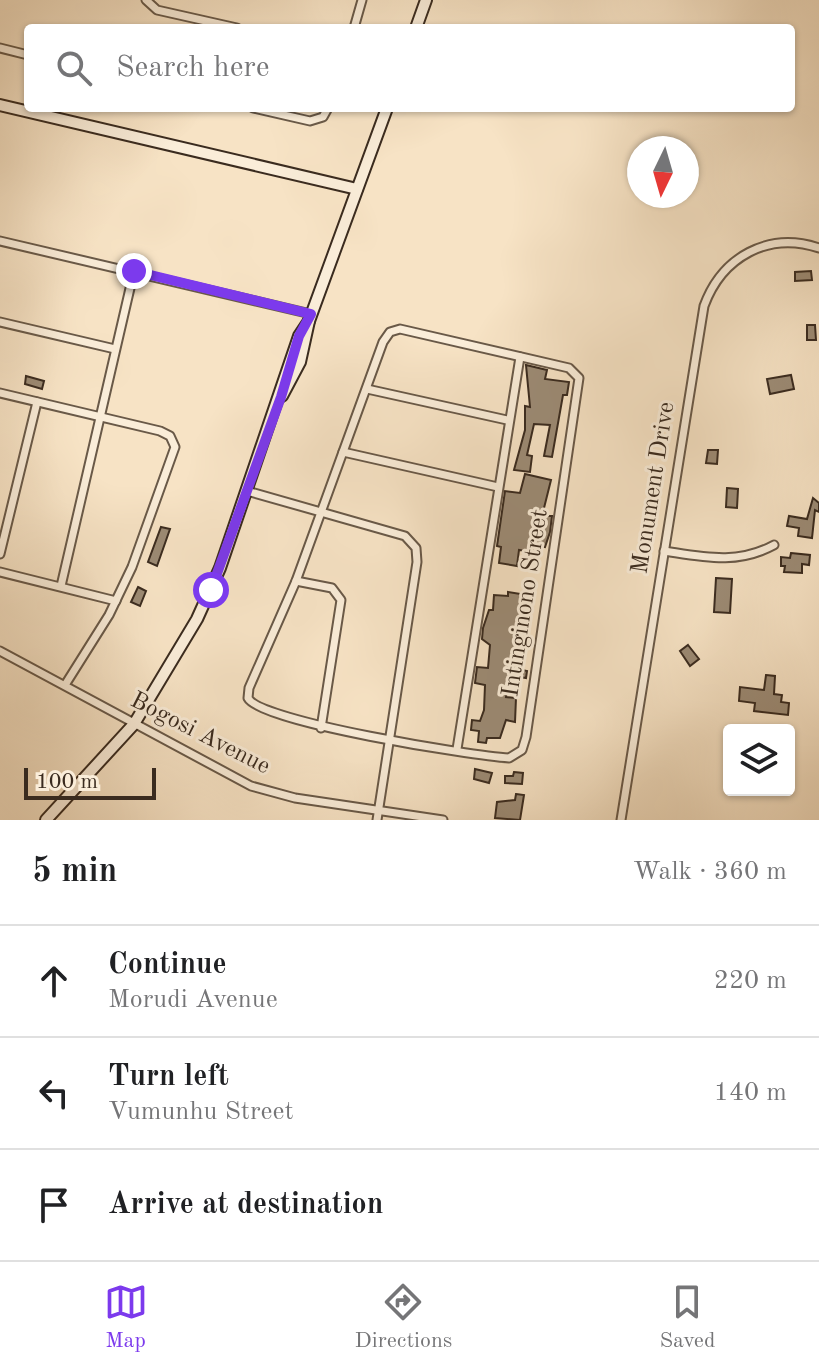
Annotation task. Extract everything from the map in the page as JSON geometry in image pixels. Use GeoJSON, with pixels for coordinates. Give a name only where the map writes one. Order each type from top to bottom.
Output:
{"type":"FeatureCollection","features":[{"type":"Feature","properties":{"kind":"street"},"geometry":{"type":"LineString","coordinates":[[146,0],[157,10],[219,24]]}},
{"type":"Feature","properties":{"kind":"street"},"geometry":{"type":"LineString","coordinates":[[355,24],[362,0]]}},
{"type":"Feature","properties":{"kind":"street"},"geometry":{"type":"LineString","coordinates":[[417,24],[426,0]]}},
{"type":"Feature","properties":{"kind":"street"},"geometry":{"type":"LineString","coordinates":[[0,48],[24,54]]}},
{"type":"Feature","properties":{"kind":"street"},"geometry":{"type":"LineString","coordinates":[[0,105],[24,111]]}},
{"type":"Feature","properties":{"kind":"street"},"geometry":{"type":"LineString","coordinates":[[30,112],[357,189]]}},
{"type":"Feature","properties":{"kind":"street"},"geometry":{"type":"LineString","coordinates":[[271,112],[310,121],[319,119],[325,112]]}},
{"type":"Feature","properties":{"kind":"street"},"geometry":{"type":"LineString","coordinates":[[46,820],[134,724],[197,619],[281,397],[300,362],[310,318],[386,112]]}},
{"type":"Feature","properties":{"kind":"street"},"geometry":{"type":"LineString","coordinates":[[0,241],[134,271],[310,318]]}},
{"type":"Feature","properties":{"kind":"street","name":"Monument Drive"},"geometry":{"type":"LineString","coordinates":[[621,820],[700,322],[710,290],[730,263],[754,249],[788,243],[819,248]]}},
{"type":"Feature","properties":{"kind":"street"},"geometry":{"type":"LineString","coordinates":[[61,586],[134,271]]}},
{"type":"Feature","properties":{"kind":"street"},"geometry":{"type":"LineString","coordinates":[[0,322],[115,349]]}},
{"type":"Feature","properties":{"kind":"street","name":"Intinginono Street"},"geometry":{"type":"LineString","coordinates":[[296,581],[249,688],[250,702],[270,713],[321,728],[509,758],[519,754],[526,737],[580,383],[577,374],[569,368],[406,329],[390,332],[383,342],[367,389]]}},
{"type":"Feature","properties":{"kind":"street"},"geometry":{"type":"LineString","coordinates":[[457,749],[507,420],[520,357]]}},
{"type":"Feature","properties":{"kind":"street"},"geometry":{"type":"LineString","coordinates":[[321,728],[341,600],[332,588],[296,581],[367,389],[507,420]]}},
{"type":"Feature","properties":{"kind":"street"},"geometry":{"type":"LineString","coordinates":[[0,393],[160,431],[170,436],[175,447],[169,471],[116,601],[65,685]]}},
{"type":"Feature","properties":{"kind":"street"},"geometry":{"type":"LineString","coordinates":[[0,554],[37,402]]}},
{"type":"Feature","properties":{"kind":"street"},"geometry":{"type":"LineString","coordinates":[[343,452],[498,487]]}},
{"type":"Feature","properties":{"kind":"street"},"geometry":{"type":"LineString","coordinates":[[247,491],[405,536],[416,548],[417,562],[377,820]]}},
{"type":"Feature","properties":{"kind":"street"},"geometry":{"type":"LineString","coordinates":[[664,551],[741,559],[774,545]]}},
{"type":"Feature","properties":{"kind":"street"},"geometry":{"type":"LineString","coordinates":[[0,572],[116,601]]}},
{"type":"Feature","properties":{"kind":"street","name":"Bogosi Avenue"},"geometry":{"type":"LineString","coordinates":[[0,651],[251,786],[295,798],[443,820]]}},
{"type":"Feature","properties":{"kind":"building"},"geometry":{"type":"Polygon","coordinates":[[[811,271],[812,280],[795,281],[795,272],[811,271]]]}},
{"type":"Feature","properties":{"kind":"building"},"geometry":{"type":"Polygon","coordinates":[[[807,325],[815,325],[816,340],[807,340],[807,325]]]}},
{"type":"Feature","properties":{"kind":"building"},"geometry":{"type":"Polygon","coordinates":[[[526,365],[547,370],[545,379],[569,382],[567,395],[563,395],[552,457],[544,456],[550,425],[534,424],[527,455],[532,456],[530,472],[514,470],[525,430],[525,406],[530,407],[526,365]]]}},
{"type":"Feature","properties":{"kind":"building"},"geometry":{"type":"Polygon","coordinates":[[[791,375],[794,389],[770,394],[767,379],[791,375]]]}},
{"type":"Feature","properties":{"kind":"building"},"geometry":{"type":"Polygon","coordinates":[[[26,376],[44,381],[42,389],[25,384],[26,376]]]}},
{"type":"Feature","properties":{"kind":"building"},"geometry":{"type":"Polygon","coordinates":[[[708,450],[718,450],[717,464],[706,463],[708,450]]]}},
{"type":"Feature","properties":{"kind":"building"},"geometry":{"type":"Polygon","coordinates":[[[525,474],[551,480],[542,516],[552,516],[550,532],[545,547],[533,545],[532,552],[519,550],[517,566],[499,563],[501,547],[497,546],[505,491],[520,493],[525,474]]]}},
{"type":"Feature","properties":{"kind":"building"},"geometry":{"type":"Polygon","coordinates":[[[727,488],[738,489],[737,508],[726,507],[727,488]]]}},
{"type":"Feature","properties":{"kind":"building"},"geometry":{"type":"Polygon","coordinates":[[[813,498],[819,503],[819,512],[815,510],[812,538],[798,536],[799,528],[787,526],[789,516],[807,519],[813,498]]]}},
{"type":"Feature","properties":{"kind":"building"},"geometry":{"type":"Polygon","coordinates":[[[161,527],[170,529],[157,566],[148,562],[161,527]]]}},
{"type":"Feature","properties":{"kind":"building"},"geometry":{"type":"Polygon","coordinates":[[[791,553],[810,555],[809,565],[802,564],[802,573],[784,572],[781,557],[790,558],[791,553]]]}},
{"type":"Feature","properties":{"kind":"building"},"geometry":{"type":"Polygon","coordinates":[[[716,578],[732,579],[730,613],[714,612],[716,578]]]}},
{"type":"Feature","properties":{"kind":"building"},"geometry":{"type":"Polygon","coordinates":[[[138,587],[146,591],[140,606],[131,602],[138,587]]]}},
{"type":"Feature","properties":{"kind":"building"},"geometry":{"type":"Polygon","coordinates":[[[508,592],[533,596],[526,625],[517,624],[515,639],[526,640],[522,670],[527,671],[526,678],[520,677],[519,684],[508,683],[506,697],[516,698],[515,722],[506,720],[500,738],[487,738],[486,743],[478,742],[479,731],[471,730],[472,720],[480,721],[484,710],[485,685],[475,683],[477,667],[488,668],[490,645],[482,639],[483,628],[489,610],[493,610],[494,595],[508,596],[508,592]]]}},
{"type":"Feature","properties":{"kind":"building"},"geometry":{"type":"Polygon","coordinates":[[[688,645],[699,659],[690,666],[680,651],[688,645]]]}},
{"type":"Feature","properties":{"kind":"building"},"geometry":{"type":"Polygon","coordinates":[[[766,675],[775,676],[774,694],[782,695],[781,702],[789,703],[788,715],[754,711],[755,703],[739,701],[740,687],[764,690],[766,675]]]}},
{"type":"Feature","properties":{"kind":"building"},"geometry":{"type":"Polygon","coordinates":[[[475,769],[492,773],[489,783],[474,779],[475,769]]]}},
{"type":"Feature","properties":{"kind":"building"},"geometry":{"type":"Polygon","coordinates":[[[514,772],[523,773],[522,784],[505,783],[505,776],[513,776],[514,772]]]}},
{"type":"Feature","properties":{"kind":"building"},"geometry":{"type":"Polygon","coordinates":[[[516,794],[524,795],[520,820],[495,818],[497,802],[515,800],[516,794]]]}},
{"type":"Feature","properties":{"kind":"route"},"geometry":{"type":"LineString","coordinates":[[134,271],[311,314],[299,336],[282,383],[281,397],[211,590]]}}]}
